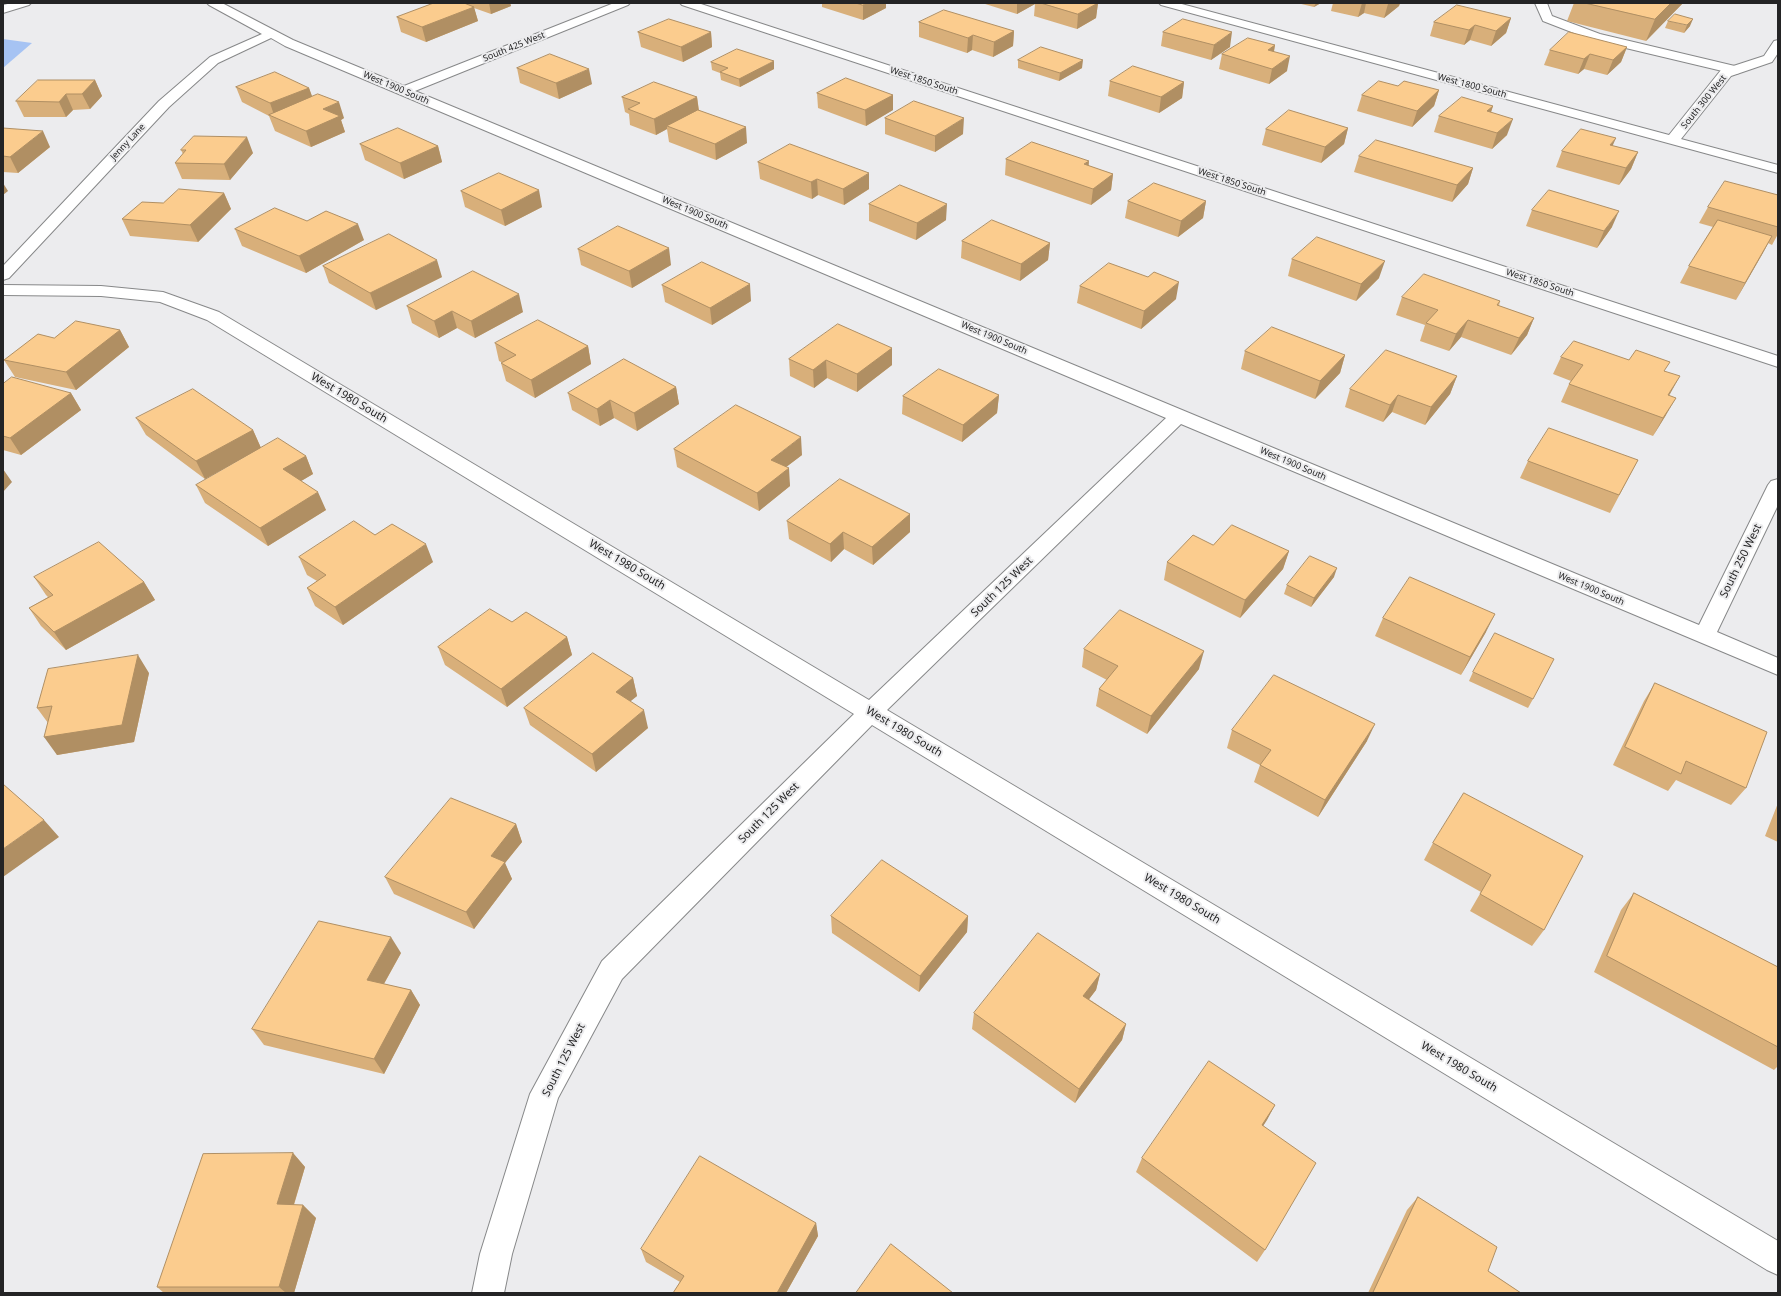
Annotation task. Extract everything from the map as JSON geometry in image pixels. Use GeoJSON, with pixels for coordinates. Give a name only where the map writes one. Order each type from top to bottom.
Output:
{"type":"FeatureCollection","features":[{"type":"Feature","properties":{"kind":"street"},"geometry":{"type":"LineString","coordinates":[[3,9],[25,3]]}},
{"type":"Feature","properties":{"kind":"street","name":"West 1900 South"},"geometry":{"type":"LineString","coordinates":[[213,3],[272,34],[404,91],[1778,667]]}},
{"type":"Feature","properties":{"kind":"street","name":"South 425 West"},"geometry":{"type":"LineString","coordinates":[[404,91],[624,3]]}},
{"type":"Feature","properties":{"kind":"street","name":"West 1850 South"},"geometry":{"type":"LineString","coordinates":[[686,3],[1778,362]]}},
{"type":"Feature","properties":{"kind":"street","name":"West 1800 South"},"geometry":{"type":"LineString","coordinates":[[1165,3],[1778,169]]}},
{"type":"Feature","properties":{"kind":"street"},"geometry":{"type":"LineString","coordinates":[[1541,3],[1547,18],[1596,36],[1735,70]]}},
{"type":"Feature","properties":{"kind":"street","name":"Jenny Lane"},"geometry":{"type":"LineString","coordinates":[[3,275],[164,104],[214,60],[272,34]]}},
{"type":"Feature","properties":{"kind":"street","name":"South 300 West"},"geometry":{"type":"LineString","coordinates":[[1673,140],[1726,73],[1768,59],[1778,44]]}},
{"type":"Feature","properties":{"kind":"street","name":"West 1980 South"},"geometry":{"type":"LineString","coordinates":[[3,290],[101,291],[163,297],[213,316],[1778,1259]]}},
{"type":"Feature","properties":{"kind":"street","name":"South 125 West"},"geometry":{"type":"LineString","coordinates":[[488,1293],[496,1254],[545,1094],[612,970],[871,712],[1179,416]]}},
{"type":"Feature","properties":{"kind":"street","name":"South 250 West"},"geometry":{"type":"LineString","coordinates":[[1704,636],[1778,485]]}},
{"type":"Feature","properties":{"kind":"shaded area"},"geometry":{"type":"Polygon","coordinates":[[[3,39],[32,43],[3,68],[3,39]]]}},
{"type":"Feature","properties":{"kind":"building"},"geometry":{"type":"Polygon","coordinates":[[[434,3],[464,3],[474,7],[422,27],[397,17],[434,3]]]}},
{"type":"Feature","properties":{"kind":"building"},"geometry":{"type":"Polygon","coordinates":[[[856,3],[867,3],[863,5],[856,3]]]}},
{"type":"Feature","properties":{"kind":"building"},"geometry":{"type":"Polygon","coordinates":[[[1041,3],[1098,3],[1078,14],[1041,3]]]}},
{"type":"Feature","properties":{"kind":"building"},"geometry":{"type":"Polygon","coordinates":[[[1585,3],[1671,3],[1655,19],[1585,3]]]}},
{"type":"Feature","properties":{"kind":"building"},"geometry":{"type":"Polygon","coordinates":[[[1457,5],[1511,18],[1496,31],[1475,25],[1469,30],[1434,22],[1457,5]]]}},
{"type":"Feature","properties":{"kind":"building"},"geometry":{"type":"Polygon","coordinates":[[[944,10],[1014,31],[994,42],[973,35],[968,38],[919,22],[944,10]]]}},
{"type":"Feature","properties":{"kind":"building"},"geometry":{"type":"Polygon","coordinates":[[[1675,14],[1693,19],[1687,25],[1668,21],[1675,14]]]}},
{"type":"Feature","properties":{"kind":"building"},"geometry":{"type":"Polygon","coordinates":[[[669,19],[711,32],[681,47],[638,32],[669,19]]]}},
{"type":"Feature","properties":{"kind":"building"},"geometry":{"type":"Polygon","coordinates":[[[1183,19],[1232,32],[1214,45],[1163,32],[1183,19]]]}},
{"type":"Feature","properties":{"kind":"building"},"geometry":{"type":"Polygon","coordinates":[[[1569,32],[1627,47],[1613,60],[1590,54],[1584,59],[1550,50],[1569,32]]]}},
{"type":"Feature","properties":{"kind":"building"},"geometry":{"type":"Polygon","coordinates":[[[1248,38],[1275,45],[1268,50],[1290,56],[1272,69],[1222,54],[1248,38]]]}},
{"type":"Feature","properties":{"kind":"building"},"geometry":{"type":"Polygon","coordinates":[[[1041,47],[1083,60],[1060,73],[1018,60],[1041,47]]]}},
{"type":"Feature","properties":{"kind":"building"},"geometry":{"type":"Polygon","coordinates":[[[737,49],[774,61],[739,79],[720,72],[728,68],[711,62],[737,49]]]}},
{"type":"Feature","properties":{"kind":"building"},"geometry":{"type":"Polygon","coordinates":[[[550,54],[589,69],[556,83],[517,68],[550,54]]]}},
{"type":"Feature","properties":{"kind":"building"},"geometry":{"type":"Polygon","coordinates":[[[1133,66],[1184,82],[1161,97],[1110,81],[1133,66]]]}},
{"type":"Feature","properties":{"kind":"building"},"geometry":{"type":"Polygon","coordinates":[[[275,72],[309,88],[270,103],[236,87],[275,72]]]}},
{"type":"Feature","properties":{"kind":"building"},"geometry":{"type":"Polygon","coordinates":[[[846,78],[893,95],[865,110],[817,93],[846,78]]]}},
{"type":"Feature","properties":{"kind":"building"},"geometry":{"type":"Polygon","coordinates":[[[38,80],[95,80],[82,94],[66,94],[59,102],[16,101],[38,80]]]}},
{"type":"Feature","properties":{"kind":"building"},"geometry":{"type":"Polygon","coordinates":[[[1379,81],[1398,86],[1404,81],[1439,90],[1417,111],[1362,95],[1379,81]]]}},
{"type":"Feature","properties":{"kind":"building"},"geometry":{"type":"Polygon","coordinates":[[[654,82],[697,97],[654,119],[628,109],[640,103],[622,97],[654,82]]]}},
{"type":"Feature","properties":{"kind":"building"},"geometry":{"type":"Polygon","coordinates":[[[318,94],[339,102],[323,109],[340,116],[306,131],[269,115],[318,94]]]}},
{"type":"Feature","properties":{"kind":"building"},"geometry":{"type":"Polygon","coordinates":[[[1462,97],[1493,106],[1487,111],[1513,119],[1497,133],[1439,116],[1462,97]]]}},
{"type":"Feature","properties":{"kind":"building"},"geometry":{"type":"Polygon","coordinates":[[[914,101],[964,118],[935,136],[885,118],[914,101]]]}},
{"type":"Feature","properties":{"kind":"building"},"geometry":{"type":"Polygon","coordinates":[[[698,110],[746,127],[715,144],[667,126],[698,110]]]}},
{"type":"Feature","properties":{"kind":"building"},"geometry":{"type":"Polygon","coordinates":[[[1289,110],[1348,128],[1325,147],[1266,129],[1289,110]]]}},
{"type":"Feature","properties":{"kind":"building"},"geometry":{"type":"Polygon","coordinates":[[[3,128],[43,131],[10,157],[3,156],[3,128]]]}},
{"type":"Feature","properties":{"kind":"building"},"geometry":{"type":"Polygon","coordinates":[[[398,128],[438,146],[400,163],[360,144],[398,128]]]}},
{"type":"Feature","properties":{"kind":"building"},"geometry":{"type":"Polygon","coordinates":[[[1581,129],[1616,138],[1610,145],[1638,152],[1626,168],[1562,151],[1581,129]]]}},
{"type":"Feature","properties":{"kind":"building"},"geometry":{"type":"Polygon","coordinates":[[[194,136],[247,137],[224,164],[175,163],[186,150],[181,150],[194,136]]]}},
{"type":"Feature","properties":{"kind":"building"},"geometry":{"type":"Polygon","coordinates":[[[1376,140],[1473,168],[1457,185],[1359,156],[1376,140]]]}},
{"type":"Feature","properties":{"kind":"building"},"geometry":{"type":"Polygon","coordinates":[[[1032,142],[1089,161],[1084,164],[1113,174],[1093,189],[1006,159],[1032,142]]]}},
{"type":"Feature","properties":{"kind":"building"},"geometry":{"type":"Polygon","coordinates":[[[790,144],[869,173],[843,189],[817,179],[811,182],[758,162],[790,144]]]}},
{"type":"Feature","properties":{"kind":"building"},"geometry":{"type":"Polygon","coordinates":[[[499,173],[539,190],[501,210],[461,191],[499,173]]]}},
{"type":"Feature","properties":{"kind":"building"},"geometry":{"type":"Polygon","coordinates":[[[1725,181],[1778,195],[1778,227],[1708,207],[1725,181]]]}},
{"type":"Feature","properties":{"kind":"building"},"geometry":{"type":"Polygon","coordinates":[[[1154,183],[1206,201],[1181,221],[1128,201],[1154,183]]]}},
{"type":"Feature","properties":{"kind":"building"},"geometry":{"type":"Polygon","coordinates":[[[900,185],[947,204],[917,223],[869,204],[900,185]]]}},
{"type":"Feature","properties":{"kind":"building"},"geometry":{"type":"Polygon","coordinates":[[[179,189],[224,193],[190,225],[122,219],[142,202],[163,203],[179,189]]]}},
{"type":"Feature","properties":{"kind":"building"},"geometry":{"type":"Polygon","coordinates":[[[1549,190],[1619,211],[1604,231],[1532,210],[1549,190]]]}},
{"type":"Feature","properties":{"kind":"building"},"geometry":{"type":"Polygon","coordinates":[[[275,208],[307,221],[326,211],[358,224],[299,256],[235,229],[275,208]]]}},
{"type":"Feature","properties":{"kind":"building"},"geometry":{"type":"Polygon","coordinates":[[[992,220],[1050,243],[1021,264],[962,241],[992,220]]]}},
{"type":"Feature","properties":{"kind":"building"},"geometry":{"type":"Polygon","coordinates":[[[1718,220],[1772,236],[1745,283],[1689,266],[1718,220]]]}},
{"type":"Feature","properties":{"kind":"building"},"geometry":{"type":"Polygon","coordinates":[[[618,226],[669,248],[629,271],[578,249],[618,226]]]}},
{"type":"Feature","properties":{"kind":"building"},"geometry":{"type":"Polygon","coordinates":[[[389,234],[437,260],[370,293],[323,266],[389,234]]]}},
{"type":"Feature","properties":{"kind":"building"},"geometry":{"type":"Polygon","coordinates":[[[1317,237],[1385,261],[1361,284],[1292,259],[1317,237]]]}},
{"type":"Feature","properties":{"kind":"building"},"geometry":{"type":"Polygon","coordinates":[[[702,262],[750,284],[710,308],[662,285],[702,262]]]}},
{"type":"Feature","properties":{"kind":"building"},"geometry":{"type":"Polygon","coordinates":[[[1109,263],[1148,277],[1154,272],[1179,282],[1144,311],[1080,286],[1109,263]]]}},
{"type":"Feature","properties":{"kind":"building"},"geometry":{"type":"Polygon","coordinates":[[[473,271],[519,294],[471,321],[452,311],[434,321],[407,306],[473,271]]]}},
{"type":"Feature","properties":{"kind":"building"},"geometry":{"type":"Polygon","coordinates":[[[1424,274],[1500,301],[1497,305],[1534,318],[1519,338],[1468,320],[1456,334],[1426,323],[1438,310],[1402,297],[1424,274]]]}},
{"type":"Feature","properties":{"kind":"building"},"geometry":{"type":"Polygon","coordinates":[[[538,320],[588,346],[531,380],[501,363],[516,355],[495,343],[538,320]]]}},
{"type":"Feature","properties":{"kind":"building"},"geometry":{"type":"Polygon","coordinates":[[[76,321],[120,330],[66,372],[4,360],[38,334],[54,338],[76,321]]]}},
{"type":"Feature","properties":{"kind":"building"},"geometry":{"type":"Polygon","coordinates":[[[838,324],[892,348],[857,374],[826,360],[813,370],[789,359],[838,324]]]}},
{"type":"Feature","properties":{"kind":"building"},"geometry":{"type":"Polygon","coordinates":[[[1272,327],[1345,355],[1320,381],[1245,351],[1272,327]]]}},
{"type":"Feature","properties":{"kind":"building"},"geometry":{"type":"Polygon","coordinates":[[[1574,341],[1629,360],[1636,350],[1670,362],[1664,371],[1680,376],[1668,395],[1676,398],[1663,418],[1569,384],[1583,365],[1561,357],[1574,341]]]}},
{"type":"Feature","properties":{"kind":"building"},"geometry":{"type":"Polygon","coordinates":[[[1386,350],[1457,376],[1431,407],[1398,395],[1390,405],[1350,389],[1386,350]]]}},
{"type":"Feature","properties":{"kind":"building"},"geometry":{"type":"Polygon","coordinates":[[[624,359],[676,387],[634,413],[610,400],[597,409],[568,393],[624,359]]]}},
{"type":"Feature","properties":{"kind":"building"},"geometry":{"type":"Polygon","coordinates":[[[939,369],[999,395],[963,425],[903,396],[939,369]]]}},
{"type":"Feature","properties":{"kind":"building"},"geometry":{"type":"Polygon","coordinates":[[[12,377],[71,393],[10,438],[3,436],[3,384],[12,377]]]}},
{"type":"Feature","properties":{"kind":"building"},"geometry":{"type":"Polygon","coordinates":[[[193,389],[253,430],[196,461],[136,418],[193,389]]]}},
{"type":"Feature","properties":{"kind":"building"},"geometry":{"type":"Polygon","coordinates":[[[736,405],[801,437],[771,460],[789,468],[757,493],[674,449],[736,405]]]}},
{"type":"Feature","properties":{"kind":"building"},"geometry":{"type":"Polygon","coordinates":[[[1549,428],[1638,460],[1619,495],[1528,461],[1549,428]]]}},
{"type":"Feature","properties":{"kind":"building"},"geometry":{"type":"Polygon","coordinates":[[[278,438],[306,456],[283,469],[318,492],[260,528],[196,485],[278,438]]]}},
{"type":"Feature","properties":{"kind":"building"},"geometry":{"type":"Polygon","coordinates":[[[840,479],[910,514],[872,547],[843,532],[830,544],[787,521],[840,479]]]}},
{"type":"Feature","properties":{"kind":"building"},"geometry":{"type":"Polygon","coordinates":[[[354,521],[375,535],[392,524],[426,544],[335,607],[307,588],[326,575],[299,557],[354,521]]]}},
{"type":"Feature","properties":{"kind":"building"},"geometry":{"type":"Polygon","coordinates":[[[1232,525],[1289,551],[1245,600],[1167,562],[1193,535],[1213,545],[1232,525]]]}},
{"type":"Feature","properties":{"kind":"building"},"geometry":{"type":"Polygon","coordinates":[[[99,542],[144,582],[54,632],[29,608],[53,595],[34,577],[99,542]]]}},
{"type":"Feature","properties":{"kind":"building"},"geometry":{"type":"Polygon","coordinates":[[[1310,556],[1337,568],[1314,598],[1287,585],[1310,556]]]}},
{"type":"Feature","properties":{"kind":"building"},"geometry":{"type":"Polygon","coordinates":[[[1410,577],[1495,614],[1470,657],[1383,618],[1410,577]]]}},
{"type":"Feature","properties":{"kind":"building"},"geometry":{"type":"Polygon","coordinates":[[[490,609],[512,622],[526,612],[567,637],[501,689],[438,647],[490,609]]]}},
{"type":"Feature","properties":{"kind":"building"},"geometry":{"type":"Polygon","coordinates":[[[1120,610],[1204,651],[1151,716],[1099,689],[1118,666],[1084,649],[1120,610]]]}},
{"type":"Feature","properties":{"kind":"building"},"geometry":{"type":"Polygon","coordinates":[[[1495,633],[1554,659],[1533,699],[1473,672],[1495,633]]]}},
{"type":"Feature","properties":{"kind":"building"},"geometry":{"type":"Polygon","coordinates":[[[593,653],[633,678],[616,692],[644,710],[592,754],[524,708],[593,653]]]}},
{"type":"Feature","properties":{"kind":"building"},"geometry":{"type":"Polygon","coordinates":[[[138,655],[122,725],[44,737],[52,706],[37,708],[48,669],[138,655]]]}},
{"type":"Feature","properties":{"kind":"building"},"geometry":{"type":"Polygon","coordinates":[[[1274,675],[1375,724],[1325,800],[1260,765],[1271,750],[1232,730],[1274,675]]]}},
{"type":"Feature","properties":{"kind":"building"},"geometry":{"type":"Polygon","coordinates":[[[1655,683],[1767,732],[1746,788],[1686,761],[1681,774],[1625,747],[1655,683]]]}},
{"type":"Feature","properties":{"kind":"building"},"geometry":{"type":"Polygon","coordinates":[[[3,784],[44,820],[3,849],[3,784]]]}},
{"type":"Feature","properties":{"kind":"building"},"geometry":{"type":"Polygon","coordinates":[[[1464,793],[1583,856],[1544,930],[1480,894],[1491,875],[1433,843],[1464,793]]]}},
{"type":"Feature","properties":{"kind":"building"},"geometry":{"type":"Polygon","coordinates":[[[451,798],[516,824],[491,856],[505,862],[466,912],[385,877],[451,798]]]}},
{"type":"Feature","properties":{"kind":"building"},"geometry":{"type":"Polygon","coordinates":[[[882,860],[968,916],[920,976],[831,916],[882,860]]]}},
{"type":"Feature","properties":{"kind":"building"},"geometry":{"type":"Polygon","coordinates":[[[1634,893],[1778,967],[1778,1047],[1607,956],[1634,893]]]}},
{"type":"Feature","properties":{"kind":"building"},"geometry":{"type":"Polygon","coordinates":[[[319,921],[391,937],[367,980],[411,990],[374,1059],[252,1029],[319,921]]]}},
{"type":"Feature","properties":{"kind":"building"},"geometry":{"type":"Polygon","coordinates":[[[1038,933],[1100,974],[1083,996],[1126,1024],[1079,1089],[974,1013],[1038,933]]]}},
{"type":"Feature","properties":{"kind":"building"},"geometry":{"type":"Polygon","coordinates":[[[1209,1061],[1275,1105],[1262,1125],[1316,1163],[1265,1250],[1142,1158],[1209,1061]]]}},
{"type":"Feature","properties":{"kind":"building"},"geometry":{"type":"Polygon","coordinates":[[[293,1153],[277,1204],[303,1205],[279,1287],[157,1287],[203,1154],[293,1153]]]}},
{"type":"Feature","properties":{"kind":"building"},"geometry":{"type":"Polygon","coordinates":[[[700,1156],[816,1223],[777,1293],[673,1293],[684,1276],[641,1249],[700,1156]]]}},
{"type":"Feature","properties":{"kind":"building"},"geometry":{"type":"Polygon","coordinates":[[[1418,1197],[1497,1247],[1488,1271],[1521,1293],[1373,1293],[1418,1197]]]}},
{"type":"Feature","properties":{"kind":"building"},"geometry":{"type":"Polygon","coordinates":[[[891,1244],[953,1293],[856,1293],[891,1244]]]}}]}
